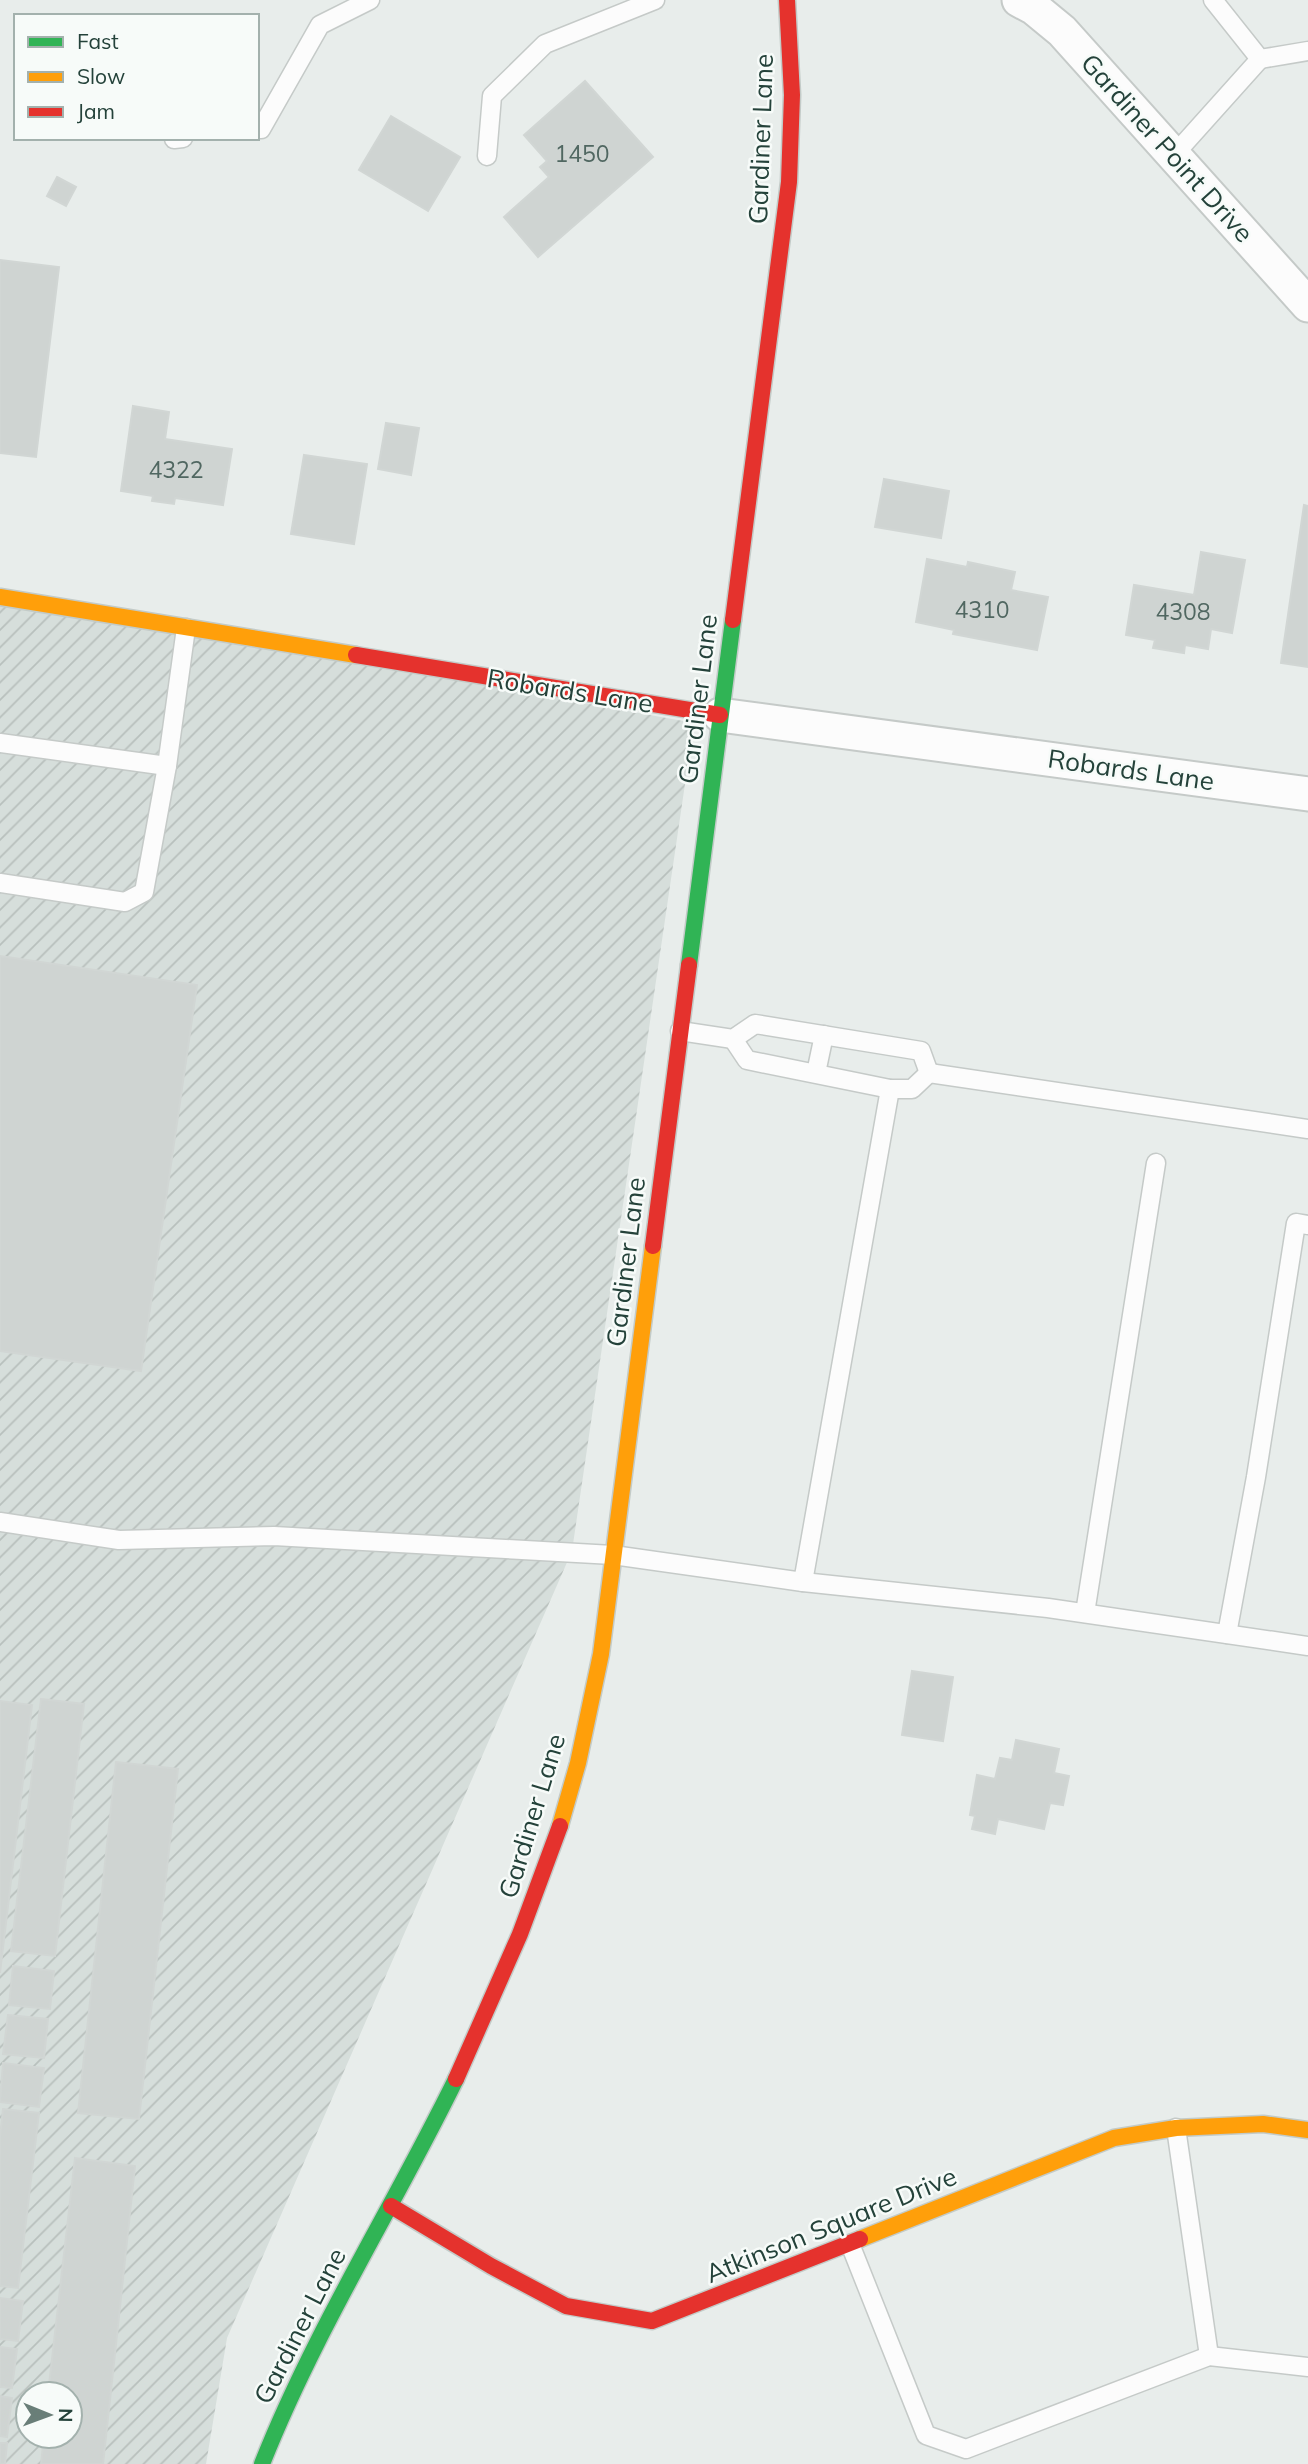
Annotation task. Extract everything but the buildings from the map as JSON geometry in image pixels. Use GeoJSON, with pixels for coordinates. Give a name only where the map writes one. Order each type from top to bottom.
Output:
{"type":"FeatureCollection","features":[{"type":"Feature","properties":{"kind":"street","name":"Gardiner Lane"},"geometry":{"type":"LineString","coordinates":[[262,2464],[282,2412],[421,2150],[479,2028],[529,1912],[568,1798],[601,1654],[789,182],[792,95],[787,0]]}},
{"type":"Feature","properties":{"kind":"street","name":"Gardiner Point Drive"},"geometry":{"type":"LineString","coordinates":[[1018,0],[1034,8],[1062,32],[1308,305]]}},
{"type":"Feature","properties":{"kind":"street","name":"Robards Lane"},"geometry":{"type":"LineString","coordinates":[[0,597],[720,715],[1308,794]]}},
{"type":"Feature","properties":{"kind":"street","name":"Atkinson Square Drive"},"geometry":{"type":"LineString","coordinates":[[391,2206],[491,2266],[566,2306],[652,2321],[1114,2138],[1176,2128],[1263,2124],[1308,2130]]}},
{"type":"Feature","properties":{"kind":"lane"},"geometry":{"type":"LineString","coordinates":[[259,129],[320,25],[370,0]]}},
{"type":"Feature","properties":{"kind":"lane"},"geometry":{"type":"LineString","coordinates":[[487,156],[492,96],[545,44],[655,0]]}},
{"type":"Feature","properties":{"kind":"lane"},"geometry":{"type":"LineString","coordinates":[[1213,0],[1260,59]]}},
{"type":"Feature","properties":{"kind":"lane"},"geometry":{"type":"LineString","coordinates":[[1173,156],[1260,59],[1308,51]]}},
{"type":"Feature","properties":{"kind":"lane"},"geometry":{"type":"LineString","coordinates":[[0,883],[125,902],[144,892],[167,766],[186,628]]}},
{"type":"Feature","properties":{"kind":"lane"},"geometry":{"type":"LineString","coordinates":[[0,743],[167,766]]}},
{"type":"Feature","properties":{"kind":"lane"},"geometry":{"type":"LineString","coordinates":[[680,1031],[733,1039],[755,1024],[921,1051],[929,1073]]}},
{"type":"Feature","properties":{"kind":"lane"},"geometry":{"type":"LineString","coordinates":[[816,1073],[824,1035]]}},
{"type":"Feature","properties":{"kind":"lane"},"geometry":{"type":"LineString","coordinates":[[733,1039],[747,1060],[890,1089],[912,1089],[929,1073]]}},
{"type":"Feature","properties":{"kind":"lane"},"geometry":{"type":"LineString","coordinates":[[929,1073],[1308,1129]]}},
{"type":"Feature","properties":{"kind":"lane"},"geometry":{"type":"LineString","coordinates":[[803,1582],[890,1089]]}},
{"type":"Feature","properties":{"kind":"lane"},"geometry":{"type":"LineString","coordinates":[[1085,1613],[1156,1163]]}},
{"type":"Feature","properties":{"kind":"lane"},"geometry":{"type":"LineString","coordinates":[[1227,1634],[1256,1477],[1296,1223],[1308,1224]]}},
{"type":"Feature","properties":{"kind":"lane"},"geometry":{"type":"LineString","coordinates":[[0,1522],[118,1540],[274,1536],[613,1555],[803,1582],[1085,1613],[1308,1646]]}},
{"type":"Feature","properties":{"kind":"lane"},"geometry":{"type":"LineString","coordinates":[[1176,2128],[1209,2356]]}},
{"type":"Feature","properties":{"kind":"lane"},"geometry":{"type":"LineString","coordinates":[[850,2244],[926,2435],[966,2449],[1209,2356],[1308,2367]]}},
{"type":"Feature","properties":{"kind":"shaded area"},"geometry":{"type":"Polygon","coordinates":[[[0,597],[694,723],[572,1551],[227,2338],[206,2464],[0,2464],[0,597]]]}},
{"type":"Feature","properties":{"kind":"traffic: fast"},"geometry":{"type":"LineString","coordinates":[[689,965],[733,620]]}},
{"type":"Feature","properties":{"kind":"traffic: fast"},"geometry":{"type":"LineString","coordinates":[[262,2464],[330,2317],[456,2079]]}},
{"type":"Feature","properties":{"kind":"traffic: slow"},"geometry":{"type":"LineString","coordinates":[[0,597],[356,655]]}},
{"type":"Feature","properties":{"kind":"traffic: slow"},"geometry":{"type":"LineString","coordinates":[[560,1826],[578,1763],[601,1654],[653,1246]]}},
{"type":"Feature","properties":{"kind":"traffic: slow"},"geometry":{"type":"LineString","coordinates":[[860,2239],[1114,2138],[1176,2128],[1263,2124],[1308,2130]]}},
{"type":"Feature","properties":{"kind":"traffic: jam"},"geometry":{"type":"LineString","coordinates":[[733,620],[789,182],[792,95],[787,0]]}},
{"type":"Feature","properties":{"kind":"traffic: jam"},"geometry":{"type":"LineString","coordinates":[[356,655],[720,715]]}},
{"type":"Feature","properties":{"kind":"traffic: jam"},"geometry":{"type":"LineString","coordinates":[[653,1246],[689,965]]}},
{"type":"Feature","properties":{"kind":"traffic: jam"},"geometry":{"type":"LineString","coordinates":[[456,2079],[520,1934],[560,1826]]}},
{"type":"Feature","properties":{"kind":"traffic: jam"},"geometry":{"type":"LineString","coordinates":[[391,2206],[491,2266],[566,2306],[652,2321],[860,2239]]}}]}
